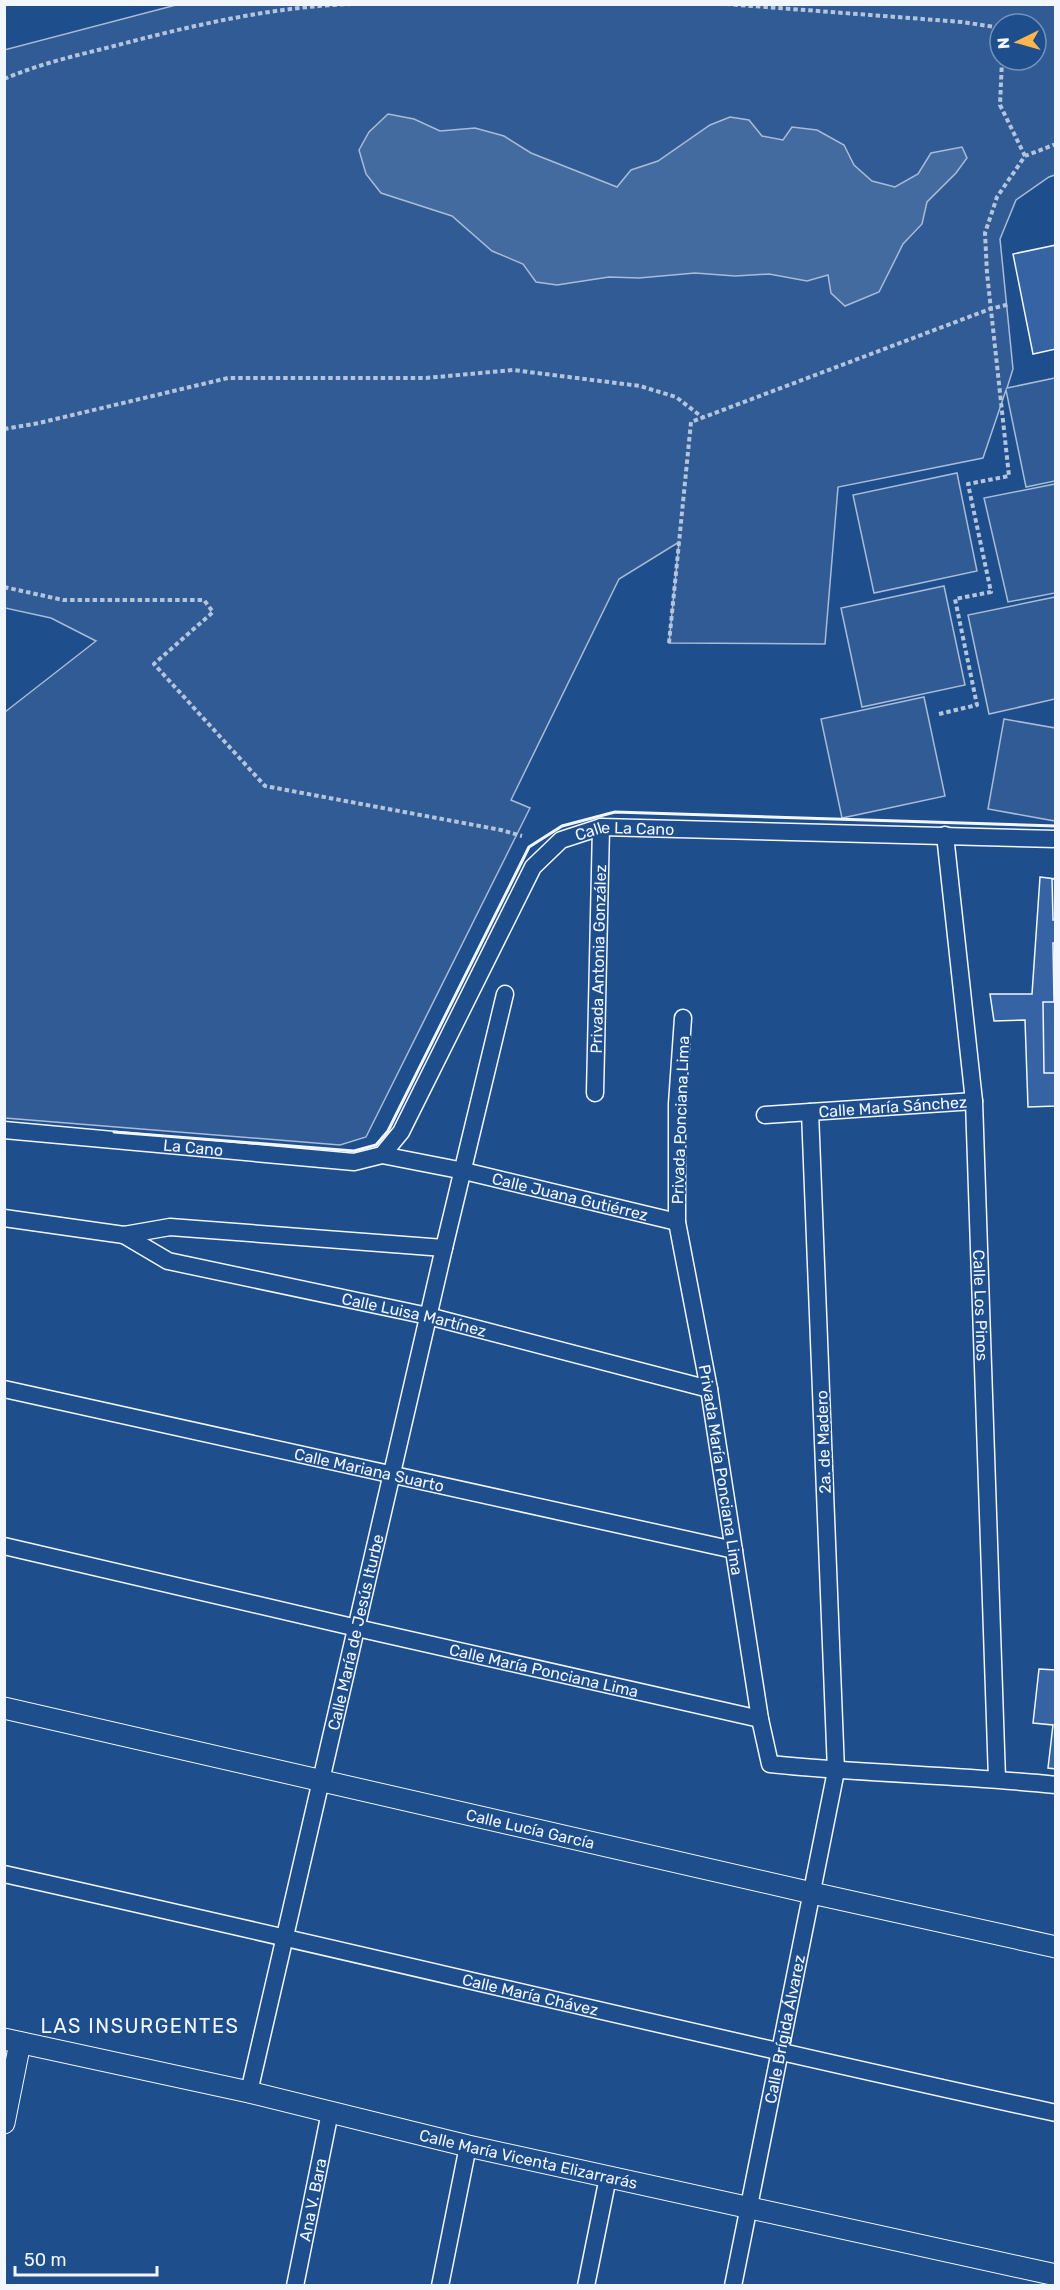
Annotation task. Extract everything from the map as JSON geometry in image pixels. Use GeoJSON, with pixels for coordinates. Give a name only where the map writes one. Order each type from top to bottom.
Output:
{"type":"FeatureCollection","features":[{"type":"Feature","properties":{"kind":"street","name":"Calle La Cano"},"geometry":{"type":"LineString","coordinates":[[382,1155],[401,1132],[533,867],[561,840],[600,826],[1056,839]]}},
{"type":"Feature","properties":{"kind":"street","name":"Privada Antonia González"},"geometry":{"type":"LineString","coordinates":[[595,1093],[600,826]]}},
{"type":"Feature","properties":{"kind":"street","name":"Calle Los Pinos"},"geometry":{"type":"LineString","coordinates":[[945,836],[974,1101],[997,1779]]}},
{"type":"Feature","properties":{"kind":"street","name":"Calle María de Jesús Iturbe"},"geometry":{"type":"LineString","coordinates":[[249,2092],[393,1476],[428,1316],[505,994]]}},
{"type":"Feature","properties":{"kind":"street","name":"Privada Ponciana Lima"},"geometry":{"type":"LineString","coordinates":[[677,1222],[677,1104],[683,1018]]}},
{"type":"Feature","properties":{"kind":"street","name":"Calle María Sánchez"},"geometry":{"type":"LineString","coordinates":[[765,1114],[974,1101]]}},
{"type":"Feature","properties":{"kind":"street","name":"2a. de Madero"},"geometry":{"type":"LineString","coordinates":[[810,1112],[836,1771]]}},
{"type":"Feature","properties":{"kind":"street","name":"La Cano"},"geometry":{"type":"LineString","coordinates":[[4,1130],[354,1162],[382,1155]]}},
{"type":"Feature","properties":{"kind":"street","name":"Calle Juana Gutiérrez"},"geometry":{"type":"LineString","coordinates":[[382,1155],[464,1171],[677,1222]]}},
{"type":"Feature","properties":{"kind":"street","name":"Calle Luisa Martínez"},"geometry":{"type":"LineString","coordinates":[[4,1218],[124,1235],[170,1227],[444,1248]]}},
{"type":"Feature","properties":{"kind":"street","name":"Privada María Ponciana Lima"},"geometry":{"type":"LineString","coordinates":[[677,1222],[709,1389],[760,1719]]}},
{"type":"Feature","properties":{"kind":"street","name":"Calle Luisa Martínez"},"geometry":{"type":"LineString","coordinates":[[124,1235],[168,1261],[428,1316],[709,1389]]}},
{"type":"Feature","properties":{"kind":"street","name":"Calle Mariana Suarto"},"geometry":{"type":"LineString","coordinates":[[4,1389],[734,1550]]}},
{"type":"Feature","properties":{"kind":"street","name":"Calle María Ponciana Lima"},"geometry":{"type":"LineString","coordinates":[[4,1546],[760,1719]]}},
{"type":"Feature","properties":{"kind":"street","name":"Calle Lucía García"},"geometry":{"type":"LineString","coordinates":[[4,1708],[1056,1947]]}},
{"type":"Feature","properties":{"kind":"street"},"geometry":{"type":"LineString","coordinates":[[760,1719],[770,1764],[836,1771],[997,1779],[1056,1785]]}},
{"type":"Feature","properties":{"kind":"street","name":"Calle Brígida Álvarez"},"geometry":{"type":"LineString","coordinates":[[733,2286],[836,1771]]}},
{"type":"Feature","properties":{"kind":"street","name":"Calle María Chávez"},"geometry":{"type":"LineString","coordinates":[[4,1874],[780,2053],[1056,2113]]}},
{"type":"Feature","properties":{"kind":"street"},"geometry":{"type":"LineString","coordinates":[[4,2123],[12,2041]]}},
{"type":"Feature","properties":{"kind":"street","name":"Calle María Vicenta Elizarrarás"},"geometry":{"type":"LineString","coordinates":[[12,2041],[249,2092],[468,2146],[1056,2275]]}},
{"type":"Feature","properties":{"kind":"street","name":"Ana V. Bara"},"geometry":{"type":"LineString","coordinates":[[295,2286],[330,2112]]}},
{"type":"Feature","properties":{"kind":"street"},"geometry":{"type":"LineString","coordinates":[[440,2286],[468,2146]]}},
{"type":"Feature","properties":{"kind":"street"},"geometry":{"type":"LineString","coordinates":[[586,2286],[608,2177]]}},
{"type":"Feature","properties":{"kind":"path"},"geometry":{"type":"LineString","coordinates":[[4,79],[32,67],[194,26],[310,6],[351,4]]}},
{"type":"Feature","properties":{"kind":"path"},"geometry":{"type":"LineString","coordinates":[[726,4],[988,26]]}},
{"type":"Feature","properties":{"kind":"path"},"geometry":{"type":"LineString","coordinates":[[1001,72],[1000,105],[1025,156]]}},
{"type":"Feature","properties":{"kind":"path"},"geometry":{"type":"LineString","coordinates":[[939,714],[977,705],[955,599],[990,592],[968,484],[1009,476],[990,309],[985,233],[997,197],[1025,156],[1056,144]]}},
{"type":"Feature","properties":{"kind":"path"},"geometry":{"type":"LineString","coordinates":[[669,643],[691,422],[990,309],[1010,304]]}},
{"type":"Feature","properties":{"kind":"path"},"geometry":{"type":"LineString","coordinates":[[4,429],[39,423],[228,378],[426,378],[513,370],[640,386],[676,397],[702,417]]}},
{"type":"Feature","properties":{"kind":"path"},"geometry":{"type":"LineString","coordinates":[[4,587],[63,600],[204,600],[213,612],[154,664],[265,786],[501,830],[522,836]]}},
{"type":"Feature","properties":{"kind":"shaded area"},"geometry":{"type":"Polygon","coordinates":[[[176,5],[1055,5],[1055,175],[1016,200],[1000,239],[1013,369],[1007,388],[1055,378],[1055,481],[1026,487],[1006,390],[983,458],[838,487],[825,644],[669,643],[679,542],[619,579],[511,800],[530,808],[366,1137],[340,1145],[5,1118],[5,712],[96,641],[51,618],[5,608],[4,50],[176,5]]]}},
{"type":"Feature","properties":{"kind":"shaded area"},"geometry":{"type":"Polygon","coordinates":[[[388,114],[414,119],[440,131],[475,128],[504,136],[531,153],[617,187],[631,170],[658,161],[710,125],[730,117],[749,120],[762,136],[783,140],[792,127],[817,130],[844,145],[854,165],[872,181],[895,187],[918,174],[931,153],[962,147],[967,158],[956,173],[927,202],[922,224],[903,244],[879,292],[845,306],[831,293],[828,275],[807,281],[769,274],[735,276],[695,273],[639,278],[609,277],[557,285],[536,282],[523,264],[492,251],[452,216],[381,193],[366,174],[359,150],[369,132],[388,114]]]}},
{"type":"Feature","properties":{"kind":"shaded area"},"geometry":{"type":"Polygon","coordinates":[[[957,473],[977,571],[874,593],[853,495],[957,473]]]}},
{"type":"Feature","properties":{"kind":"shaded area"},"geometry":{"type":"Polygon","coordinates":[[[1055,484],[1055,593],[1008,602],[984,498],[1055,484]]]}},
{"type":"Feature","properties":{"kind":"shaded area"},"geometry":{"type":"Polygon","coordinates":[[[944,586],[965,685],[862,707],[841,608],[944,586]]]}},
{"type":"Feature","properties":{"kind":"shaded area"},"geometry":{"type":"Polygon","coordinates":[[[1055,597],[1055,699],[989,714],[968,615],[1055,597]]]}},
{"type":"Feature","properties":{"kind":"shaded area"},"geometry":{"type":"Polygon","coordinates":[[[924,697],[945,796],[842,818],[821,719],[924,697]]]}},
{"type":"Feature","properties":{"kind":"shaded area"},"geometry":{"type":"Polygon","coordinates":[[[1004,719],[1055,728],[1055,821],[988,809],[1004,719]]]}},
{"type":"Feature","properties":{"kind":"building"},"geometry":{"type":"Polygon","coordinates":[[[1056,245],[1056,349],[1033,354],[1013,254],[1056,245]]]}},
{"type":"Feature","properties":{"kind":"building"},"geometry":{"type":"Polygon","coordinates":[[[1040,877],[1056,879],[1056,1106],[1028,1107],[1025,1020],[994,1021],[990,994],[1032,994],[1040,877]]]}},
{"type":"Feature","properties":{"kind":"building"},"geometry":{"type":"Polygon","coordinates":[[[1052,879],[1056,879],[1056,920],[1053,920],[1052,879]]]}},
{"type":"Feature","properties":{"kind":"building"},"geometry":{"type":"Polygon","coordinates":[[[1053,943],[1056,943],[1056,1073],[1044,1073],[1043,1002],[1054,1002],[1053,943]]]}},
{"type":"Feature","properties":{"kind":"building"},"geometry":{"type":"Polygon","coordinates":[[[1039,1669],[1056,1670],[1056,1769],[1048,1768],[1053,1725],[1033,1723],[1039,1669]]]}},
{"type":"Feature","properties":{"kind":"wall"},"geometry":{"type":"LineString","coordinates":[[114,1132],[354,1151],[376,1145],[388,1131],[529,847],[562,826],[615,812],[1056,826]]}},
{"type":"Feature","properties":{"kind":"district","name":"LAS INSURGENTES"},"geometry":{"type":"Point","coordinates":[140,2026]}}]}
